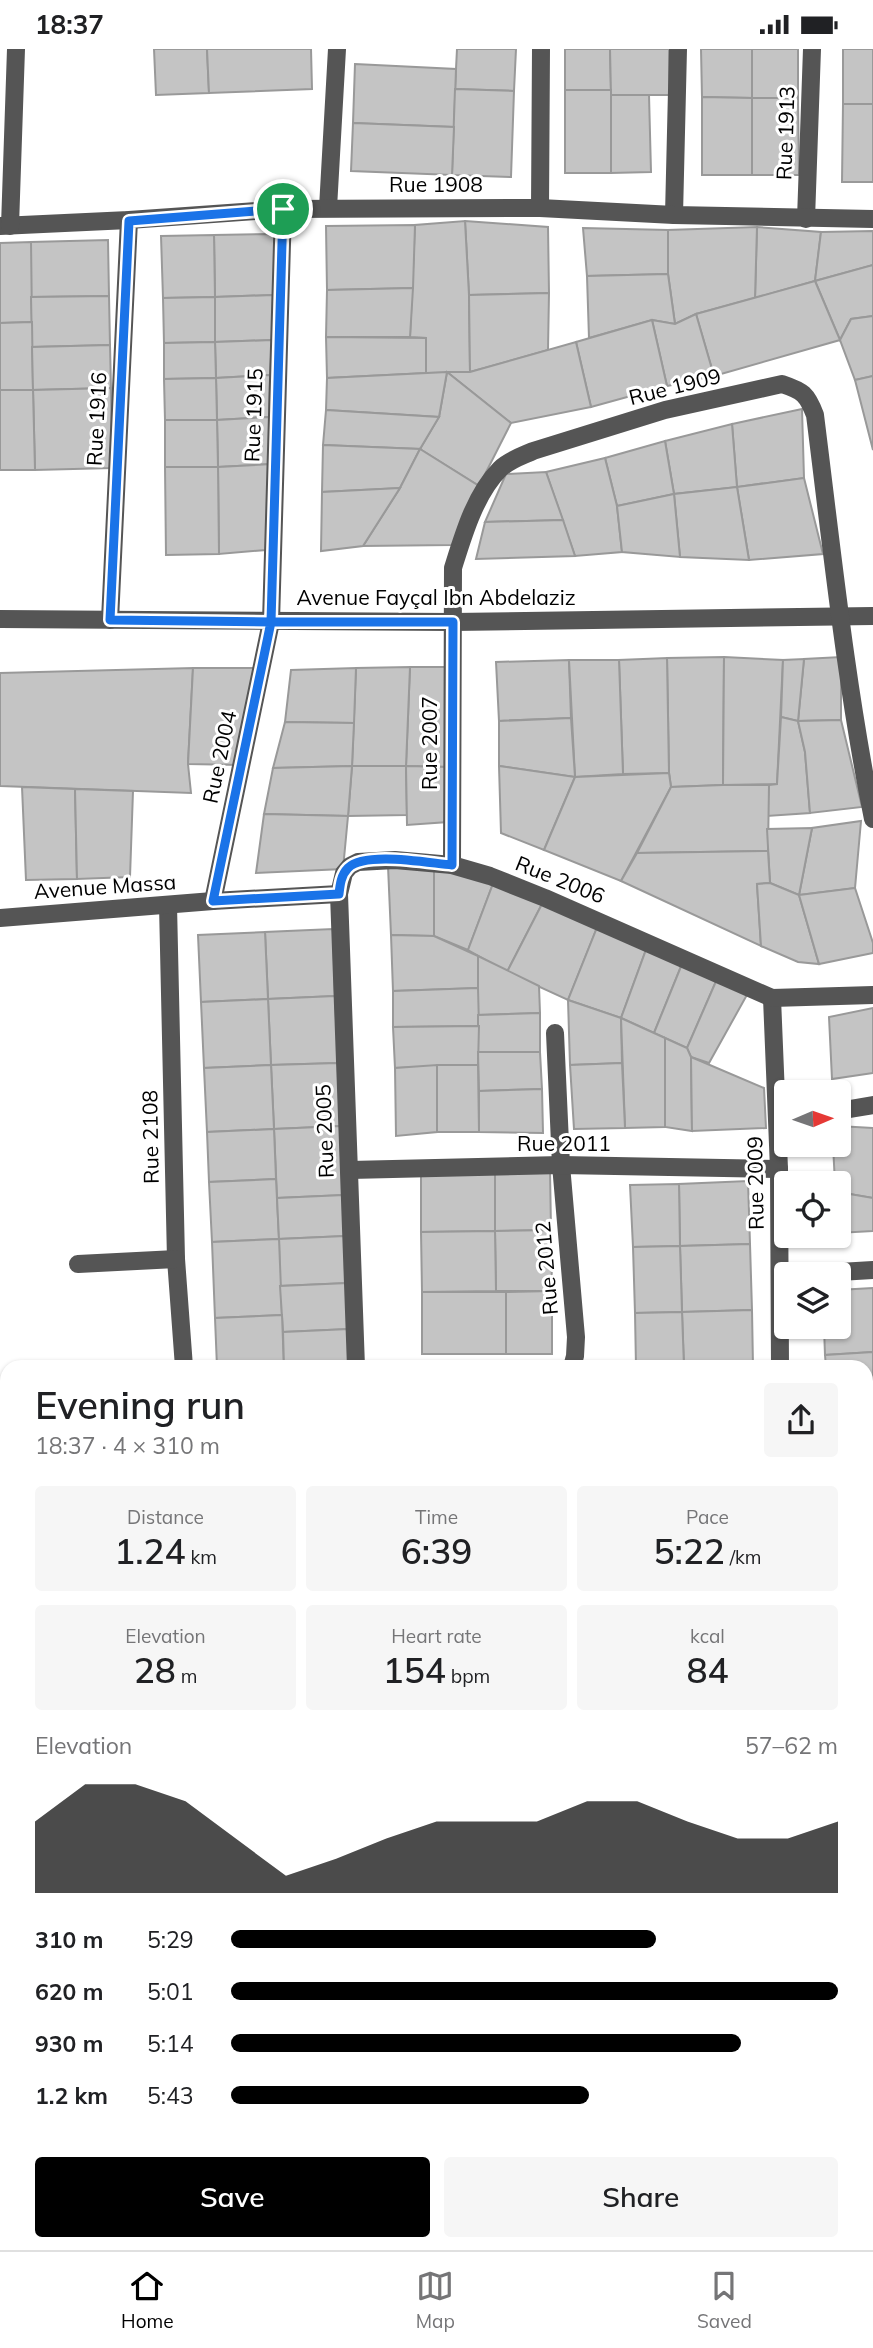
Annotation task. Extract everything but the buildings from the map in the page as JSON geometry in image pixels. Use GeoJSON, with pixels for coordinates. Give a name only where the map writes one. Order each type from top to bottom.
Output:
{"type":"FeatureCollection","features":[{"type":"Feature","properties":{"kind":"street"},"geometry":{"type":"LineString","coordinates":[[5,226],[16,49]]}},
{"type":"Feature","properties":{"kind":"street"},"geometry":{"type":"LineString","coordinates":[[328,208],[337,49]]}},
{"type":"Feature","properties":{"kind":"street"},"geometry":{"type":"LineString","coordinates":[[540,208],[541,49]]}},
{"type":"Feature","properties":{"kind":"street"},"geometry":{"type":"LineString","coordinates":[[674,215],[678,49]]}},
{"type":"Feature","properties":{"kind":"street","name":"Rue 1913"},"geometry":{"type":"LineString","coordinates":[[806,219],[812,49]]}},
{"type":"Feature","properties":{"kind":"street","name":"Rue 1908"},"geometry":{"type":"LineString","coordinates":[[5,226],[328,208],[540,208],[674,215],[873,219]]}},
{"type":"Feature","properties":{"kind":"street","name":"Rue 1915"},"geometry":{"type":"LineString","coordinates":[[271,622],[283,209]]}},
{"type":"Feature","properties":{"kind":"street","name":"Rue 1916"},"geometry":{"type":"LineString","coordinates":[[110,620],[129,221]]}},
{"type":"Feature","properties":{"kind":"street","name":"Rue 1909"},"geometry":{"type":"LineString","coordinates":[[453,622],[453,568],[489,482],[501,468],[515,458],[665,410],[782,384],[800,390],[809,400],[815,415],[840,616],[862,767],[873,819]]}},
{"type":"Feature","properties":{"kind":"street","name":"Avenue Fayçal Ibn Abdelaziz"},"geometry":{"type":"LineString","coordinates":[[0,619],[453,622],[873,616]]}},
{"type":"Feature","properties":{"kind":"street","name":"Rue 2004"},"geometry":{"type":"LineString","coordinates":[[213,901],[271,622]]}},
{"type":"Feature","properties":{"kind":"street","name":"Rue 2007"},"geometry":{"type":"LineString","coordinates":[[452,865],[453,622]]}},
{"type":"Feature","properties":{"kind":"street","name":"Rue 2006"},"geometry":{"type":"LineString","coordinates":[[339,894],[344,873],[358,862],[396,860],[452,865],[490,876],[545,898],[772,998]]}},
{"type":"Feature","properties":{"kind":"street","name":"Avenue Massa"},"geometry":{"type":"LineString","coordinates":[[0,918],[339,894]]}},
{"type":"Feature","properties":{"kind":"street","name":"Rue 2005"},"geometry":{"type":"LineString","coordinates":[[339,894],[356,1360]]}},
{"type":"Feature","properties":{"kind":"street","name":"Rue 2108"},"geometry":{"type":"LineString","coordinates":[[168,905],[176,1259],[183,1360]]}},
{"type":"Feature","properties":{"kind":"street"},"geometry":{"type":"LineString","coordinates":[[772,998],[873,995]]}},
{"type":"Feature","properties":{"kind":"street","name":"Rue 2009"},"geometry":{"type":"LineString","coordinates":[[772,998],[779,1080]]}},
{"type":"Feature","properties":{"kind":"street","name":"Rue 2012"},"geometry":{"type":"LineString","coordinates":[[555,1033],[561,1165],[576,1337],[573,1360]]}},
{"type":"Feature","properties":{"kind":"street"},"geometry":{"type":"LineString","coordinates":[[851,1109],[873,1105]]}},
{"type":"Feature","properties":{"kind":"street","name":"Rue 2009"},"geometry":{"type":"LineString","coordinates":[[780,1157],[783,1262]]}},
{"type":"Feature","properties":{"kind":"street","name":"Rue 2011"},"geometry":{"type":"LineString","coordinates":[[350,1170],[561,1165],[779,1169]]}},
{"type":"Feature","properties":{"kind":"street"},"geometry":{"type":"LineString","coordinates":[[78,1264],[176,1259]]}},
{"type":"Feature","properties":{"kind":"street"},"geometry":{"type":"LineString","coordinates":[[851,1271],[873,1270]]}},
{"type":"Feature","properties":{"kind":"street","name":"Rue 2009"},"geometry":{"type":"LineString","coordinates":[[780,1360],[781,1339]]}},
{"type":"Feature","properties":{"kind":"route"},"geometry":{"type":"LineString","coordinates":[[283,209],[129,221],[110,620],[271,622],[213,901],[339,894],[344,873],[350,866],[366,860],[452,865],[453,622],[271,622],[283,209]]}}]}
